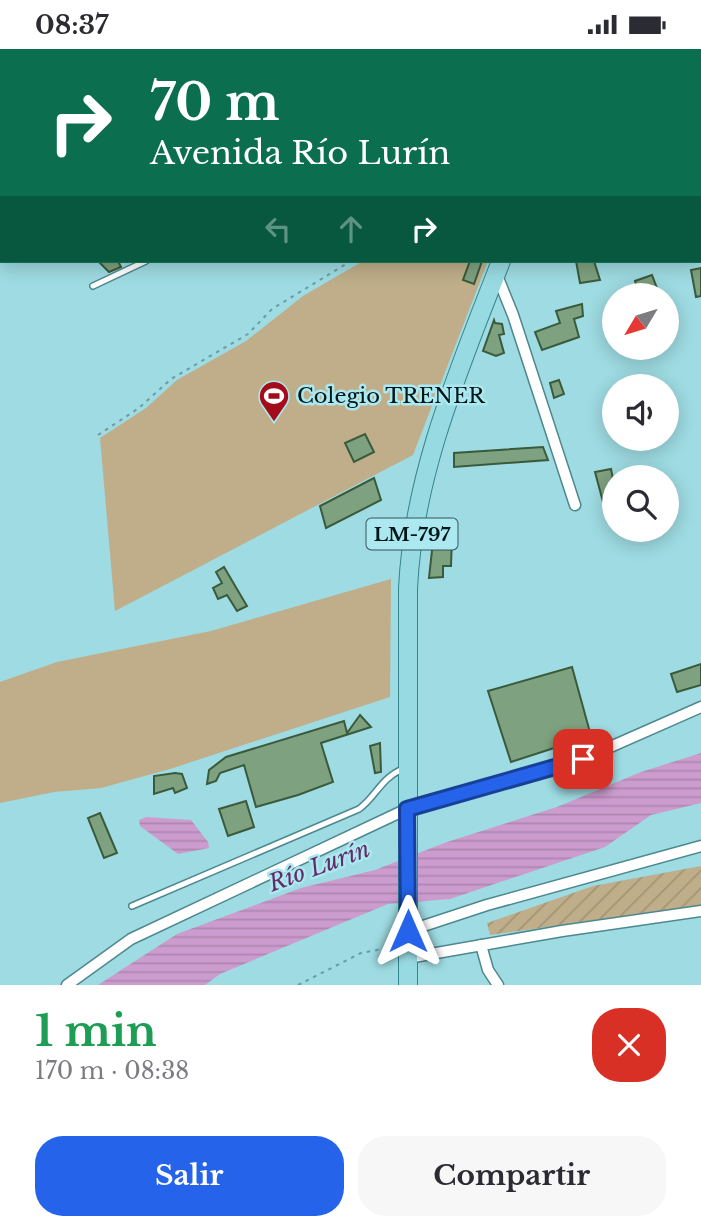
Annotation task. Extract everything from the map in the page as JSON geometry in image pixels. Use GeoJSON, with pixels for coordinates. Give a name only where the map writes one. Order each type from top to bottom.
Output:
{"type":"FeatureCollection","features":[{"type":"Feature","properties":{"kind":"main road","name":"LM-797"},"geometry":{"type":"LineString","coordinates":[[408,985],[408,589],[413,527],[429,463],[498,267]]}},
{"type":"Feature","properties":{"kind":"street"},"geometry":{"type":"LineString","coordinates":[[498,267],[575,505]]}},
{"type":"Feature","properties":{"kind":"street"},"geometry":{"type":"LineString","coordinates":[[67,985],[131,939],[407,815],[583,759],[701,707]]}},
{"type":"Feature","properties":{"kind":"street"},"geometry":{"type":"LineString","coordinates":[[408,938],[487,905],[701,846]]}},
{"type":"Feature","properties":{"kind":"street"},"geometry":{"type":"LineString","coordinates":[[408,938],[481,945],[701,911]]}},
{"type":"Feature","properties":{"kind":"street"},"geometry":{"type":"LineString","coordinates":[[481,945],[488,969],[498,985]]}},
{"type":"Feature","properties":{"kind":"lane"},"geometry":{"type":"LineString","coordinates":[[93,286],[142,263]]}},
{"type":"Feature","properties":{"kind":"lane"},"geometry":{"type":"LineString","coordinates":[[132,906],[359,809],[392,773],[407,767]]}},
{"type":"Feature","properties":{"kind":"path"},"geometry":{"type":"LineString","coordinates":[[98,435],[139,408],[170,379],[248,334],[272,309],[348,263]]}},
{"type":"Feature","properties":{"kind":"path"},"geometry":{"type":"LineString","coordinates":[[298,985],[360,953],[408,938]]}},
{"type":"Feature","properties":{"kind":"shaded area","name":"Colegio TRENER"},"geometry":{"type":"Polygon","coordinates":[[[360,263],[487,263],[413,455],[115,611],[100,438],[146,408],[177,380],[246,341],[303,296],[360,263]]]}},
{"type":"Feature","properties":{"kind":"shaded area"},"geometry":{"type":"Polygon","coordinates":[[[391,579],[390,697],[170,769],[101,788],[54,792],[0,803],[0,682],[57,662],[211,631],[391,579]]]}},
{"type":"Feature","properties":{"kind":"shaded area"},"geometry":{"type":"Polygon","coordinates":[[[701,753],[701,803],[651,815],[605,847],[450,899],[388,904],[220,974],[205,985],[98,985],[177,934],[301,888],[375,870],[447,842],[557,807],[641,772],[701,753]]]}},
{"type":"Feature","properties":{"kind":"shaded area"},"geometry":{"type":"Polygon","coordinates":[[[146,817],[191,820],[208,842],[209,848],[178,854],[140,826],[139,820],[146,817]]]}},
{"type":"Feature","properties":{"kind":"shaded area"},"geometry":{"type":"Polygon","coordinates":[[[701,866],[701,905],[490,935],[487,923],[593,886],[701,866]]]}},
{"type":"Feature","properties":{"kind":"building"},"geometry":{"type":"Polygon","coordinates":[[[100,263],[119,263],[121,267],[109,272],[100,263]]]}},
{"type":"Feature","properties":{"kind":"building"},"geometry":{"type":"Polygon","coordinates":[[[469,263],[481,263],[474,284],[463,280],[469,263]]]}},
{"type":"Feature","properties":{"kind":"building"},"geometry":{"type":"Polygon","coordinates":[[[576,263],[595,263],[600,280],[580,283],[576,263]]]}},
{"type":"Feature","properties":{"kind":"building"},"geometry":{"type":"Polygon","coordinates":[[[701,268],[701,296],[696,297],[691,270],[701,268]]]}},
{"type":"Feature","properties":{"kind":"building"},"geometry":{"type":"Polygon","coordinates":[[[652,275],[655,283],[636,283],[652,275]]]}},
{"type":"Feature","properties":{"kind":"building"},"geometry":{"type":"Polygon","coordinates":[[[582,304],[583,316],[574,319],[579,337],[542,350],[535,332],[560,323],[556,311],[582,304]]]}},
{"type":"Feature","properties":{"kind":"building"},"geometry":{"type":"Polygon","coordinates":[[[494,320],[495,323],[502,324],[504,334],[499,335],[504,353],[496,356],[483,351],[494,320]]]}},
{"type":"Feature","properties":{"kind":"building"},"geometry":{"type":"Polygon","coordinates":[[[559,380],[564,394],[554,398],[550,383],[559,380]]]}},
{"type":"Feature","properties":{"kind":"building"},"geometry":{"type":"Polygon","coordinates":[[[365,434],[374,452],[354,462],[345,443],[365,434]]]}},
{"type":"Feature","properties":{"kind":"building"},"geometry":{"type":"Polygon","coordinates":[[[543,447],[548,460],[454,467],[454,453],[543,447]]]}},
{"type":"Feature","properties":{"kind":"building"},"geometry":{"type":"Polygon","coordinates":[[[602,471],[602,498],[595,472],[602,471]]]}},
{"type":"Feature","properties":{"kind":"building"},"geometry":{"type":"Polygon","coordinates":[[[374,478],[381,500],[326,528],[320,506],[374,478]]]}},
{"type":"Feature","properties":{"kind":"building"},"geometry":{"type":"Polygon","coordinates":[[[434,532],[452,535],[451,566],[443,566],[443,577],[429,578],[434,532]]]}},
{"type":"Feature","properties":{"kind":"building"},"geometry":{"type":"Polygon","coordinates":[[[224,567],[247,606],[237,611],[227,595],[218,599],[213,588],[222,583],[216,572],[224,567]]]}},
{"type":"Feature","properties":{"kind":"building"},"geometry":{"type":"Polygon","coordinates":[[[701,664],[701,685],[677,692],[671,674],[701,664]]]}},
{"type":"Feature","properties":{"kind":"building"},"geometry":{"type":"Polygon","coordinates":[[[572,667],[591,736],[511,762],[488,691],[572,667]]]}},
{"type":"Feature","properties":{"kind":"building"},"geometry":{"type":"Polygon","coordinates":[[[360,715],[371,727],[321,743],[333,782],[256,807],[244,765],[220,773],[216,781],[207,784],[209,770],[226,757],[344,721],[347,733],[360,715]]]}},
{"type":"Feature","properties":{"kind":"building"},"geometry":{"type":"Polygon","coordinates":[[[380,743],[381,772],[375,773],[370,746],[380,743]]]}},
{"type":"Feature","properties":{"kind":"building"},"geometry":{"type":"Polygon","coordinates":[[[182,774],[187,788],[175,793],[173,788],[154,794],[154,776],[182,774]]]}},
{"type":"Feature","properties":{"kind":"building"},"geometry":{"type":"Polygon","coordinates":[[[246,801],[254,827],[228,836],[219,809],[246,801]]]}},
{"type":"Feature","properties":{"kind":"building"},"geometry":{"type":"Polygon","coordinates":[[[100,813],[117,853],[104,858],[88,818],[100,813]]]}},
{"type":"Feature","properties":{"kind":"place","name":"Colegio TRENER"},"geometry":{"type":"Point","coordinates":[274,423]}},
{"type":"Feature","properties":{"kind":"route"},"geometry":{"type":"LineString","coordinates":[[408,931],[407,809],[583,759]]}},
{"type":"Feature","properties":{"kind":"water label","name":"Río Lurín"},"geometry":{"type":"Point","coordinates":[319,866]}}]}
